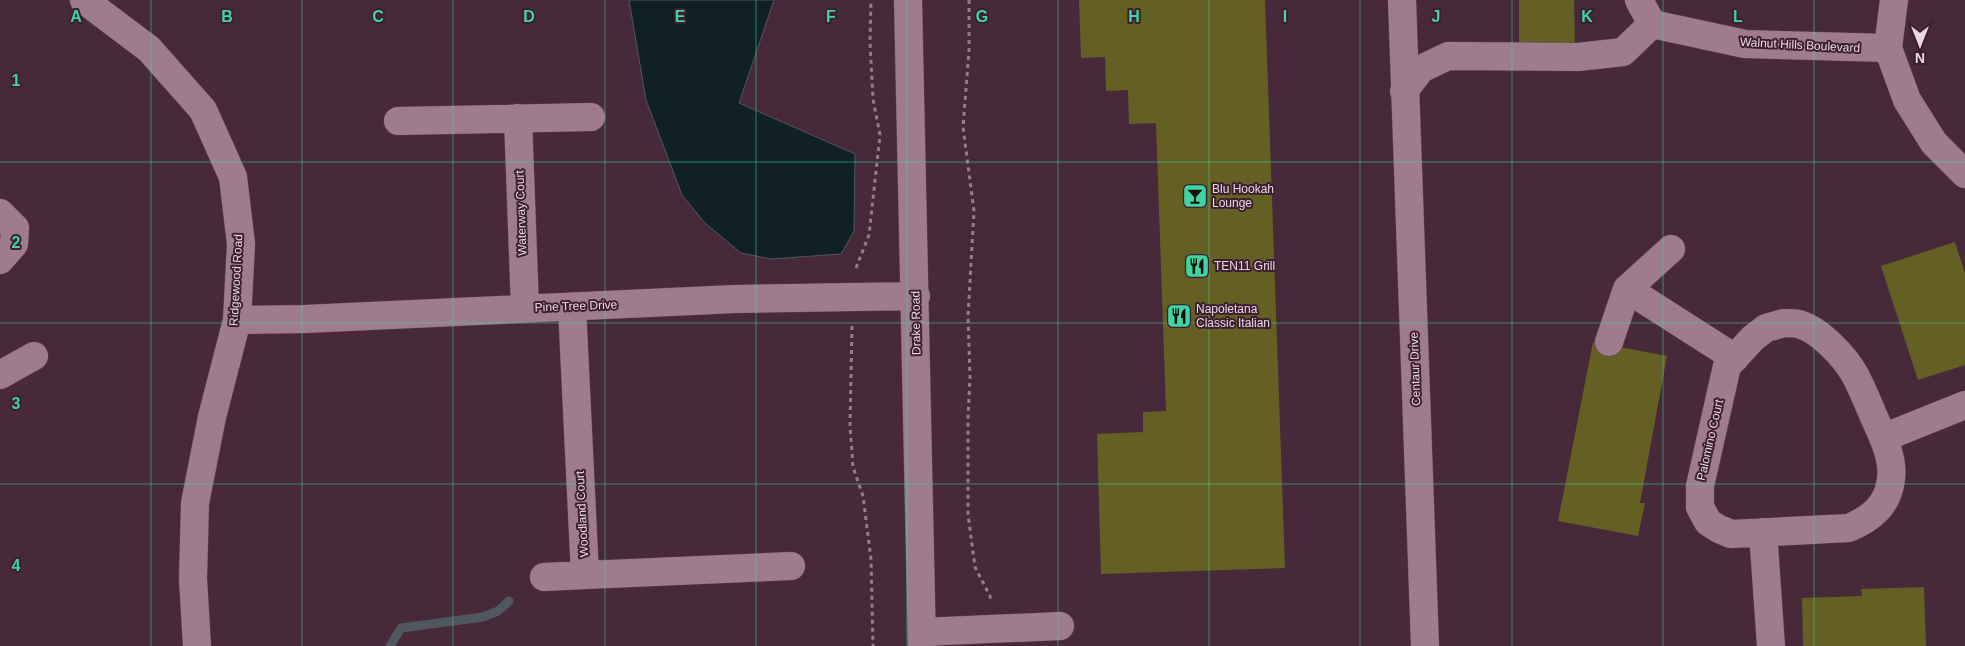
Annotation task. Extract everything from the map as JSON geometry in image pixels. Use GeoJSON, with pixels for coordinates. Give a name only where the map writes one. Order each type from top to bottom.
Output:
{"type":"FeatureCollection","features":[{"type":"Feature","properties":{"kind":"street","name":"Ridgewood Road"},"geometry":{"type":"LineString","coordinates":[[84,0],[149,49],[203,110],[233,177],[241,244],[237,320],[212,417],[195,503],[193,579],[196,646]]}},
{"type":"Feature","properties":{"kind":"street","name":"Drake Road"},"geometry":{"type":"LineString","coordinates":[[908,0],[916,296],[922,639]]}},
{"type":"Feature","properties":{"kind":"street","name":"Centaur Drive"},"geometry":{"type":"LineString","coordinates":[[1402,0],[1425,646]]}},
{"type":"Feature","properties":{"kind":"street"},"geometry":{"type":"LineString","coordinates":[[1404,91],[1421,68],[1448,56],[1578,57],[1623,52],[1652,24],[1639,0]]}},
{"type":"Feature","properties":{"kind":"street"},"geometry":{"type":"LineString","coordinates":[[1894,0],[1888,48],[1907,100],[1934,143],[1965,174]]}},
{"type":"Feature","properties":{"kind":"street","name":"Walnut Hills Boulevard"},"geometry":{"type":"LineString","coordinates":[[1652,24],[1744,44],[1888,48]]}},
{"type":"Feature","properties":{"kind":"street"},"geometry":{"type":"LineString","coordinates":[[398,121],[590,117]]}},
{"type":"Feature","properties":{"kind":"street","name":"Waterway Court"},"geometry":{"type":"LineString","coordinates":[[518,118],[525,308]]}},
{"type":"Feature","properties":{"kind":"street"},"geometry":{"type":"LineString","coordinates":[[0,213],[15,228],[14,244],[0,260]]}},
{"type":"Feature","properties":{"kind":"street"},"geometry":{"type":"LineString","coordinates":[[1608,342],[1627,289],[1671,249]]}},
{"type":"Feature","properties":{"kind":"street"},"geometry":{"type":"LineString","coordinates":[[1627,289],[1735,358]]}},
{"type":"Feature","properties":{"kind":"street","name":"Pine Tree Drive"},"geometry":{"type":"LineString","coordinates":[[237,320],[305,319],[735,298],[916,296]]}},
{"type":"Feature","properties":{"kind":"street","name":"Woodland Court"},"geometry":{"type":"LineString","coordinates":[[572,307],[585,576],[790,566]]}},
{"type":"Feature","properties":{"kind":"street","name":"Palomino Court"},"geometry":{"type":"LineString","coordinates":[[1784,323],[1799,324],[1813,330],[1834,348],[1855,374],[1883,438],[1889,457],[1892,478],[1887,496],[1878,511],[1866,521],[1850,528],[1731,534],[1719,530],[1708,522],[1700,507],[1700,486],[1727,366],[1735,358],[1753,338],[1766,328],[1784,323]]}},
{"type":"Feature","properties":{"kind":"street"},"geometry":{"type":"LineString","coordinates":[[0,375],[34,356]]}},
{"type":"Feature","properties":{"kind":"street"},"geometry":{"type":"LineString","coordinates":[[1883,438],[1965,405]]}},
{"type":"Feature","properties":{"kind":"street"},"geometry":{"type":"LineString","coordinates":[[1763,532],[1771,646]]}},
{"type":"Feature","properties":{"kind":"street"},"geometry":{"type":"LineString","coordinates":[[544,577],[585,576]]}},
{"type":"Feature","properties":{"kind":"street"},"geometry":{"type":"LineString","coordinates":[[922,639],[994,630],[1060,626]]}},
{"type":"Feature","properties":{"kind":"path"},"geometry":{"type":"LineString","coordinates":[[969,0],[969,51],[963,127],[974,212],[968,293],[970,377],[968,514],[975,567],[990,596],[994,630]]}},
{"type":"Feature","properties":{"kind":"water"},"geometry":{"type":"Polygon","coordinates":[[[629,0],[774,0],[739,103],[855,154],[854,231],[841,254],[771,259],[741,253],[705,223],[682,195],[646,100],[629,0]]]}},
{"type":"Feature","properties":{"kind":"building"},"geometry":{"type":"Polygon","coordinates":[[[1079,0],[1265,0],[1285,568],[1101,574],[1097,434],[1143,432],[1143,412],[1166,411],[1156,123],[1129,124],[1128,90],[1106,91],[1105,57],[1081,58],[1079,0]]]}},
{"type":"Feature","properties":{"kind":"building"},"geometry":{"type":"Polygon","coordinates":[[[1519,0],[1574,0],[1575,47],[1519,47],[1519,0]]]}},
{"type":"Feature","properties":{"kind":"building"},"geometry":{"type":"Polygon","coordinates":[[[1955,242],[1965,273],[1965,365],[1918,380],[1881,266],[1955,242]]]}},
{"type":"Feature","properties":{"kind":"building"},"geometry":{"type":"Polygon","coordinates":[[[1593,342],[1667,356],[1640,503],[1645,503],[1638,536],[1558,521],[1593,342]]]}},
{"type":"Feature","properties":{"kind":"building"},"geometry":{"type":"Polygon","coordinates":[[[1924,587],[1926,646],[1803,646],[1802,598],[1862,596],[1861,589],[1924,587]]]}},
{"type":"Feature","properties":{"kind":"waterway"},"geometry":{"type":"LineString","coordinates":[[390,646],[401,628],[483,617],[498,611],[509,601]]}},
{"type":"Feature","properties":{"kind":"place","name":"Blu Hookah Lounge"},"geometry":{"type":"Point","coordinates":[1195,196]}},
{"type":"Feature","properties":{"kind":"place","name":"TEN11 Grill"},"geometry":{"type":"Point","coordinates":[1197,266]}},
{"type":"Feature","properties":{"kind":"place","name":"Napoletana Classic Italian"},"geometry":{"type":"Point","coordinates":[1179,316]}}]}
